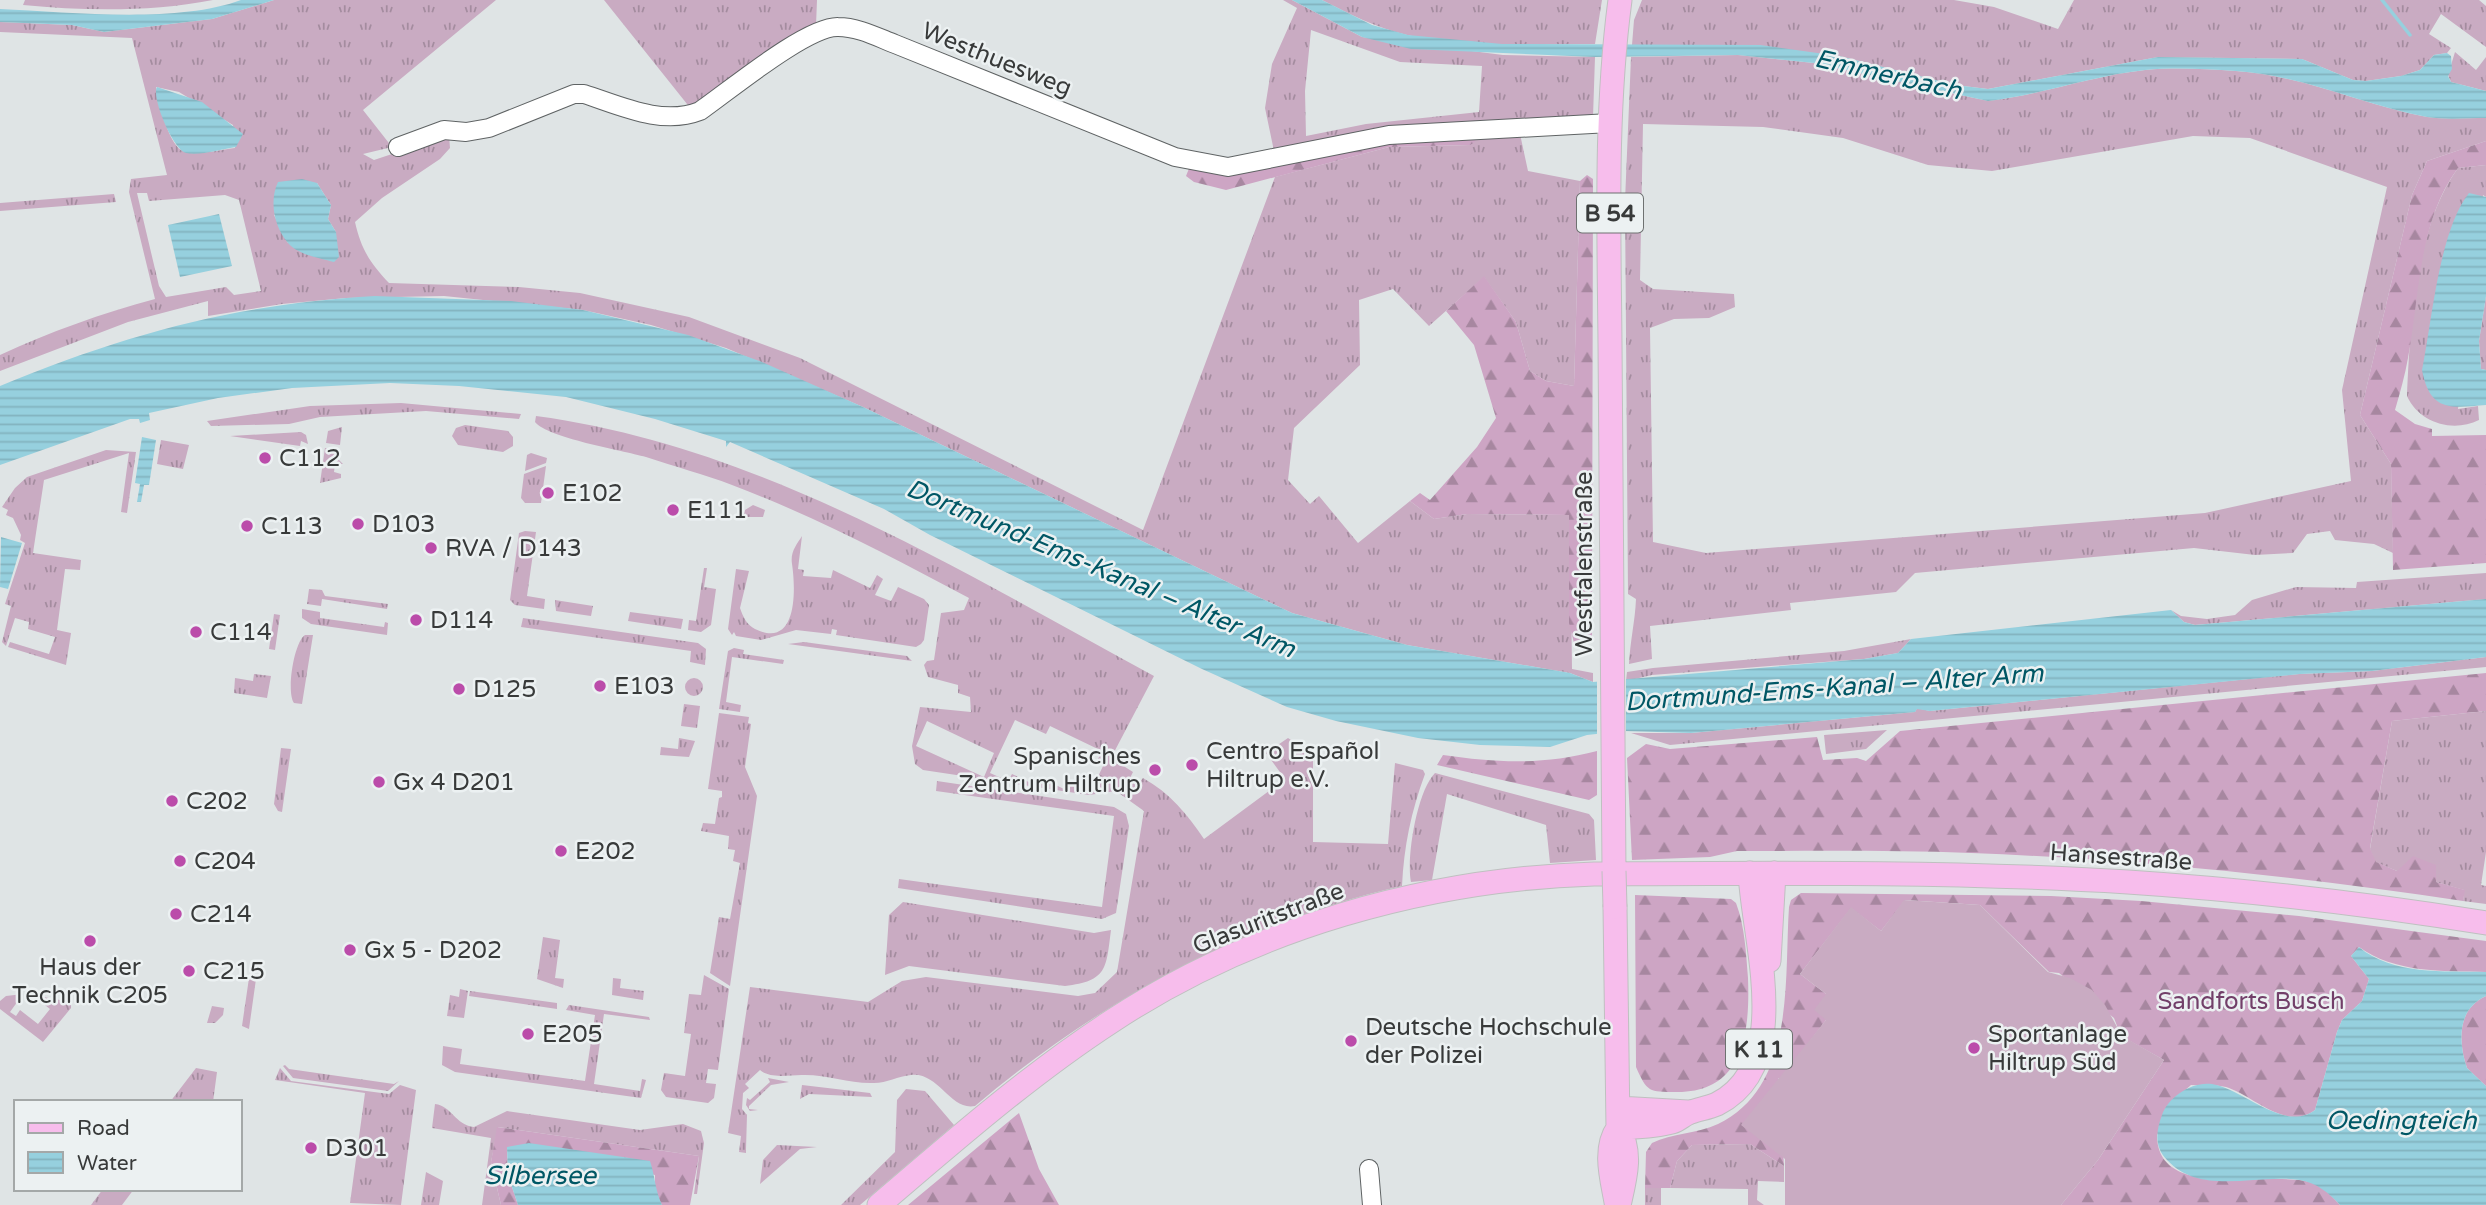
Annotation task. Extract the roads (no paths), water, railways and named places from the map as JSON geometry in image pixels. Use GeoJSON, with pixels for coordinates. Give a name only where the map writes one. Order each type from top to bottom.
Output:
{"type":"FeatureCollection","features":[{"type":"Feature","properties":{"kind":"main road","name":"Westfalenstraße"},"geometry":{"type":"LineString","coordinates":[[1618,11],[1611,123],[1611,745],[1618,1118],[1627,1148],[1627,1174],[1618,1205]]}},
{"type":"Feature","properties":{"kind":"main road","name":"Hansestraße"},"geometry":{"type":"LineString","coordinates":[[1750,873],[2010,877],[2130,882],[2347,904],[2486,923]]}},
{"type":"Feature","properties":{"kind":"main road","name":"K 11"},"geometry":{"type":"LineString","coordinates":[[1750,873],[1759,958],[1764,977]]}},
{"type":"Feature","properties":{"kind":"main road","name":"Glasuritstraße"},"geometry":{"type":"LineString","coordinates":[[878,1205],[1029,1080],[1096,1031],[1196,973],[1282,936],[1408,898],[1495,882],[1564,875],[1750,873]]}},
{"type":"Feature","properties":{"kind":"main road","name":"K 11"},"geometry":{"type":"LineString","coordinates":[[1618,1118],[1640,1107],[1689,1112],[1725,1099],[1751,1069],[1762,1035],[1764,977],[1770,959],[1774,873]]}},
{"type":"Feature","properties":{"kind":"street","name":"Westhuesweg"},"geometry":{"type":"LineString","coordinates":[[397,147],[444,130],[466,132],[489,128],[574,94],[584,94],[656,116],[685,117],[700,111],[808,35],[836,26],[857,30],[895,44],[1175,157],[1209,165],[1228,167],[1389,135],[1611,123]]}},
{"type":"Feature","properties":{"kind":"street"},"geometry":{"type":"LineString","coordinates":[[1369,1169],[1371,1205]]}},
{"type":"Feature","properties":{"kind":"water"},"geometry":{"type":"Polygon","coordinates":[[[241,0],[274,0],[212,19],[104,32],[72,25],[0,22],[0,9],[155,14],[186,12],[241,0]]]}},
{"type":"Feature","properties":{"kind":"water","name":"Emmerbach"},"geometry":{"type":"Polygon","coordinates":[[[1292,0],[1322,0],[1372,25],[1408,35],[1502,44],[1760,45],[1839,56],[1955,85],[1988,89],[2158,57],[2302,59],[2353,80],[2366,81],[2420,70],[2434,55],[2447,53],[2451,56],[2452,69],[2448,76],[2451,82],[2486,91],[2486,118],[2427,117],[2285,78],[2225,70],[2145,70],[1988,101],[1814,63],[1738,55],[1595,57],[1411,49],[1362,37],[1292,0]]]}},
{"type":"Feature","properties":{"kind":"water"},"geometry":{"type":"Polygon","coordinates":[[[157,87],[202,102],[243,134],[236,147],[198,154],[181,150],[160,111],[157,87]]]}},
{"type":"Feature","properties":{"kind":"water"},"geometry":{"type":"Polygon","coordinates":[[[302,179],[317,183],[331,205],[328,219],[336,232],[339,257],[334,262],[310,256],[292,247],[283,237],[276,222],[274,197],[278,182],[302,179]]]}},
{"type":"Feature","properties":{"kind":"water"},"geometry":{"type":"Polygon","coordinates":[[[2469,193],[2486,197],[2486,296],[2479,341],[2481,369],[2486,370],[2486,405],[2462,407],[2436,400],[2430,394],[2422,370],[2433,302],[2450,230],[2469,193]]]}},
{"type":"Feature","properties":{"kind":"water"},"geometry":{"type":"Polygon","coordinates":[[[219,214],[232,266],[180,277],[168,225],[219,214]]]}},
{"type":"Feature","properties":{"kind":"water","name":"Dortmund-Ems-Kanal – Alter Arm"},"geometry":{"type":"Polygon","coordinates":[[[375,296],[511,301],[583,310],[688,335],[762,362],[863,407],[1292,613],[1407,645],[1570,673],[1593,682],[1864,659],[1898,653],[1911,639],[2171,610],[2184,622],[2195,625],[2486,599],[2486,657],[2372,671],[2300,674],[1691,733],[1624,731],[1587,735],[1550,747],[1480,745],[1418,738],[1336,721],[1287,707],[1202,669],[930,535],[884,509],[730,442],[726,447],[726,441],[655,419],[566,397],[459,386],[390,383],[292,388],[218,398],[149,413],[150,420],[140,423],[139,419],[130,419],[0,465],[0,386],[93,351],[184,324],[276,306],[375,296]]]}},
{"type":"Feature","properties":{"kind":"water"},"geometry":{"type":"Polygon","coordinates":[[[142,437],[156,440],[149,485],[144,485],[141,502],[137,502],[140,484],[135,483],[142,437]]]}},
{"type":"Feature","properties":{"kind":"water"},"geometry":{"type":"Polygon","coordinates":[[[1,537],[22,543],[8,589],[0,587],[1,537]]]}},
{"type":"Feature","properties":{"kind":"water","name":"Oedingteich"},"geometry":{"type":"Polygon","coordinates":[[[2359,947],[2387,963],[2403,967],[2486,972],[2486,996],[2470,1009],[2462,1027],[2461,1037],[2467,1068],[2486,1086],[2486,1205],[2340,1205],[2322,1189],[2300,1180],[2213,1181],[2196,1178],[2181,1171],[2167,1160],[2160,1150],[2158,1133],[2165,1108],[2175,1096],[2197,1085],[2212,1084],[2224,1087],[2264,1108],[2290,1116],[2303,1116],[2315,1110],[2337,1032],[2342,1020],[2362,1001],[2369,979],[2351,956],[2359,947]]]}},
{"type":"Feature","properties":{"kind":"water","name":"Silbersee"},"geometry":{"type":"Polygon","coordinates":[[[529,1143],[650,1161],[662,1205],[518,1205],[508,1175],[507,1147],[529,1143]]]}},
{"type":"Feature","properties":{"kind":"waterway"},"geometry":{"type":"LineString","coordinates":[[2382,0],[2410,35]]}},
{"type":"Feature","properties":{"kind":"place","name":"C112"},"geometry":{"type":"Point","coordinates":[265,458]}},
{"type":"Feature","properties":{"kind":"place","name":"E102"},"geometry":{"type":"Point","coordinates":[548,493]}},
{"type":"Feature","properties":{"kind":"place","name":"E111"},"geometry":{"type":"Point","coordinates":[673,510]}},
{"type":"Feature","properties":{"kind":"place","name":"D103"},"geometry":{"type":"Point","coordinates":[358,524]}},
{"type":"Feature","properties":{"kind":"place","name":"C113"},"geometry":{"type":"Point","coordinates":[247,526]}},
{"type":"Feature","properties":{"kind":"place","name":"RVA / D143"},"geometry":{"type":"Point","coordinates":[431,548]}},
{"type":"Feature","properties":{"kind":"place","name":"D114"},"geometry":{"type":"Point","coordinates":[416,620]}},
{"type":"Feature","properties":{"kind":"place","name":"C114"},"geometry":{"type":"Point","coordinates":[196,632]}},
{"type":"Feature","properties":{"kind":"place","name":"E103"},"geometry":{"type":"Point","coordinates":[600,686]}},
{"type":"Feature","properties":{"kind":"place","name":"D125"},"geometry":{"type":"Point","coordinates":[459,689]}},
{"type":"Feature","properties":{"kind":"place","name":"Centro Español Hiltrup e.V."},"geometry":{"type":"Point","coordinates":[1192,765]}},
{"type":"Feature","properties":{"kind":"place","name":"Spanisches Zentrum Hiltrup"},"geometry":{"type":"Point","coordinates":[1155,770]}},
{"type":"Feature","properties":{"kind":"place","name":"Gx 4 D201"},"geometry":{"type":"Point","coordinates":[379,782]}},
{"type":"Feature","properties":{"kind":"place","name":"C202"},"geometry":{"type":"Point","coordinates":[172,801]}},
{"type":"Feature","properties":{"kind":"place","name":"E202"},"geometry":{"type":"Point","coordinates":[561,851]}},
{"type":"Feature","properties":{"kind":"place","name":"C204"},"geometry":{"type":"Point","coordinates":[180,861]}},
{"type":"Feature","properties":{"kind":"place","name":"C214"},"geometry":{"type":"Point","coordinates":[176,914]}},
{"type":"Feature","properties":{"kind":"place","name":"Haus der Technik C205"},"geometry":{"type":"Point","coordinates":[90,941]}},
{"type":"Feature","properties":{"kind":"place","name":"Gx 5 - D202"},"geometry":{"type":"Point","coordinates":[350,950]}},
{"type":"Feature","properties":{"kind":"place","name":"C215"},"geometry":{"type":"Point","coordinates":[189,971]}},
{"type":"Feature","properties":{"kind":"place","name":"E205"},"geometry":{"type":"Point","coordinates":[528,1034]}},
{"type":"Feature","properties":{"kind":"place","name":"Deutsche Hochschule der Polizei"},"geometry":{"type":"Point","coordinates":[1351,1041]}},
{"type":"Feature","properties":{"kind":"place","name":"Sportanlage Hiltrup Süd"},"geometry":{"type":"Point","coordinates":[1974,1048]}},
{"type":"Feature","properties":{"kind":"place","name":"D301"},"geometry":{"type":"Point","coordinates":[311,1148]}},
{"type":"Feature","properties":{"kind":"park label","name":"Sandforts Busch"},"geometry":{"type":"Point","coordinates":[2251,1001]}}]}
